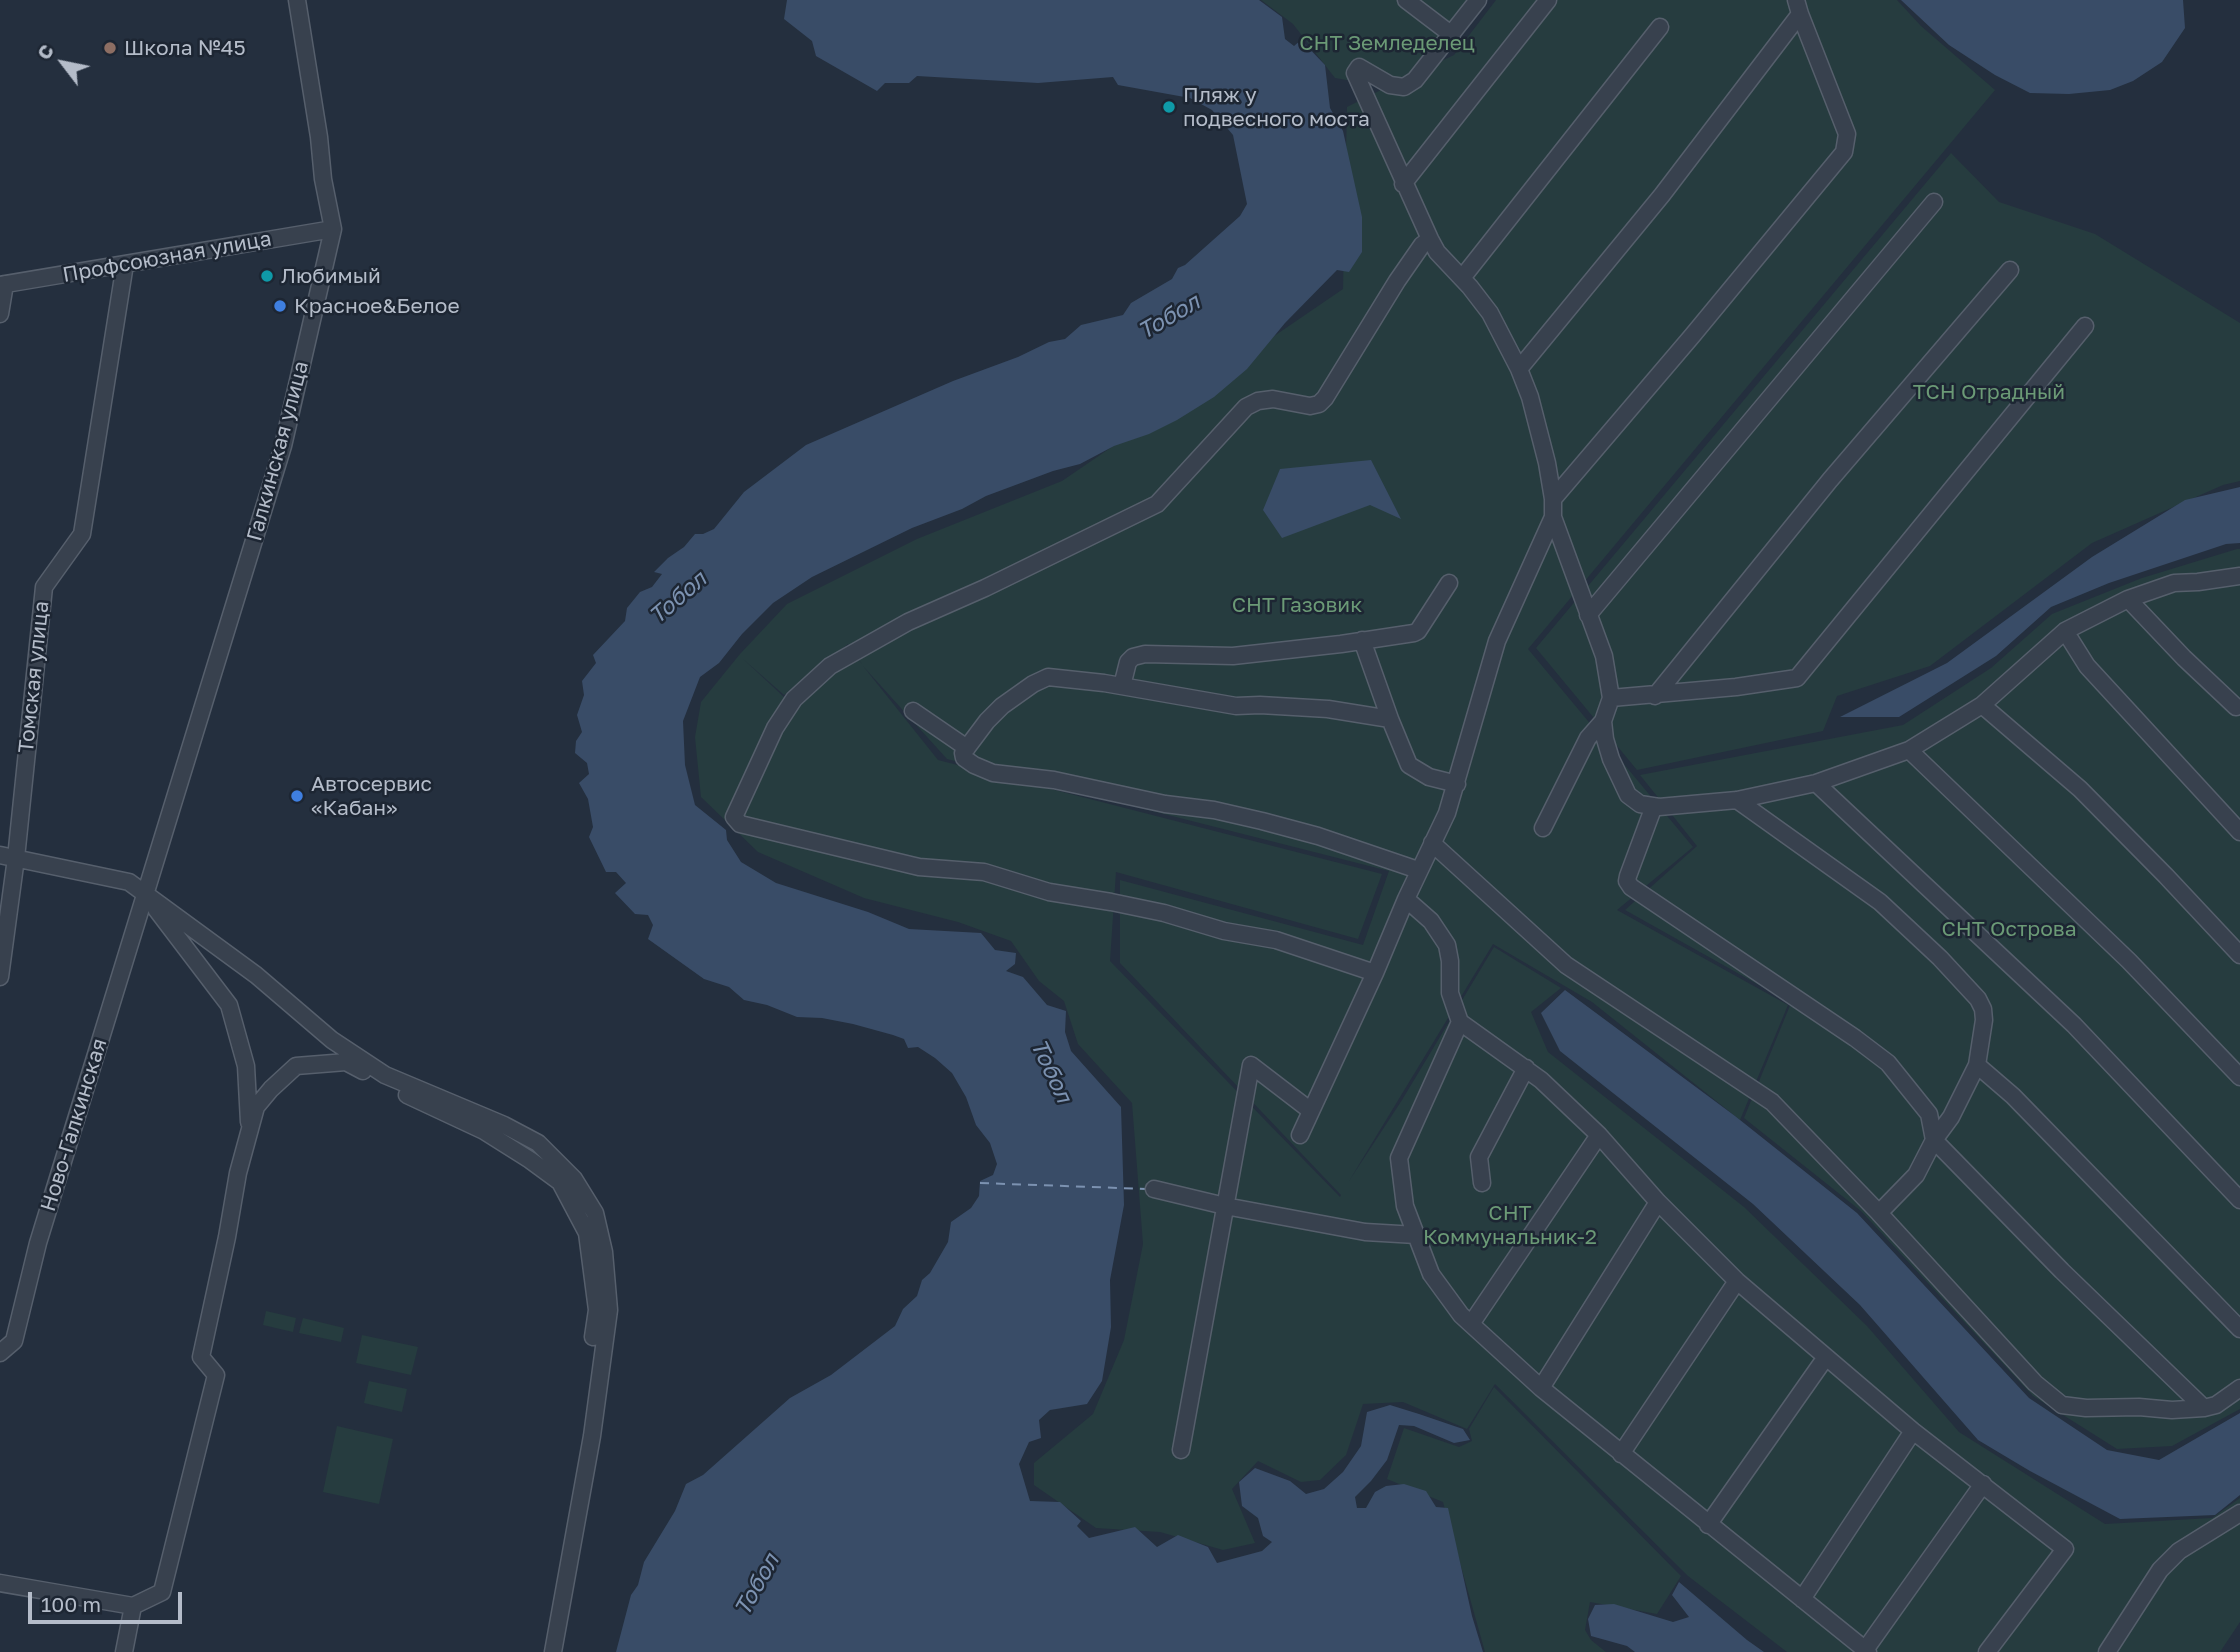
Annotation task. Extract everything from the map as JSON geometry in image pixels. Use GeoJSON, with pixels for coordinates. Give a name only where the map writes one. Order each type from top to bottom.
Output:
{"type":"FeatureCollection","features":[{"type":"Feature","properties":{"kind":"street","name":"Галкинская улица"},"geometry":{"type":"LineString","coordinates":[[144,893],[283,446],[333,229],[323,179],[297,0]]}},
{"type":"Feature","properties":{"kind":"street"},"geometry":{"type":"LineString","coordinates":[[1406,0],[1452,35]]}},
{"type":"Feature","properties":{"kind":"street"},"geometry":{"type":"LineString","coordinates":[[1478,0],[1415,80],[1404,87],[1390,85],[1359,67],[1354,73],[1403,184],[1437,252],[1490,313],[1519,369],[1530,397],[1547,463],[1553,517],[1604,656],[1611,698],[1603,721],[1588,738],[1543,828]]}},
{"type":"Feature","properties":{"kind":"street"},"geometry":{"type":"LineString","coordinates":[[1403,184],[1548,0]]}},
{"type":"Feature","properties":{"kind":"street"},"geometry":{"type":"LineString","coordinates":[[1519,369],[1662,195],[1798,7]]}},
{"type":"Feature","properties":{"kind":"street"},"geometry":{"type":"LineString","coordinates":[[1553,499],[1844,152],[1847,134],[1798,7]]}},
{"type":"Feature","properties":{"kind":"street"},"geometry":{"type":"LineString","coordinates":[[1462,278],[1660,27]]}},
{"type":"Feature","properties":{"kind":"street"},"geometry":{"type":"LineString","coordinates":[[1588,615],[1934,202]]}},
{"type":"Feature","properties":{"kind":"street","name":"Профсоюзная улица"},"geometry":{"type":"LineString","coordinates":[[3,284],[333,229]]}},
{"type":"Feature","properties":{"kind":"street"},"geometry":{"type":"LineString","coordinates":[[1375,973],[1276,940],[1224,931],[1124,905],[1049,892],[984,872],[919,867],[740,824],[734,817],[775,728],[794,699],[830,666],[908,622],[985,588],[1157,504],[1246,407],[1258,401],[1273,399],[1310,406],[1319,404],[1397,281],[1422,245],[1430,239]]}},
{"type":"Feature","properties":{"kind":"street","name":"Томская улица"},"geometry":{"type":"LineString","coordinates":[[0,978],[8,856],[44,587],[82,534],[125,264]]}},
{"type":"Feature","properties":{"kind":"street"},"geometry":{"type":"LineString","coordinates":[[1655,696],[1830,480],[2010,270]]}},
{"type":"Feature","properties":{"kind":"street"},"geometry":{"type":"LineString","coordinates":[[0,314],[3,284]]}},
{"type":"Feature","properties":{"kind":"street"},"geometry":{"type":"LineString","coordinates":[[1611,698],[1655,696],[1797,678],[2085,326]]}},
{"type":"Feature","properties":{"kind":"street"},"geometry":{"type":"LineString","coordinates":[[1300,1135],[1375,973],[1418,870],[1447,813],[1497,641],[1553,517]]}},
{"type":"Feature","properties":{"kind":"street"},"geometry":{"type":"LineString","coordinates":[[1603,721],[1611,759],[1628,795],[1640,804],[1654,806],[1737,800],[1816,783],[1909,750],[1982,705],[2065,631],[2128,600],[2174,583],[2240,576]]}},
{"type":"Feature","properties":{"kind":"street"},"geometry":{"type":"LineString","coordinates":[[1122,686],[1128,662],[1133,657],[1145,654],[1233,656],[1341,645],[1414,634],[1449,583]]}},
{"type":"Feature","properties":{"kind":"street"},"geometry":{"type":"LineString","coordinates":[[2128,600],[2236,707]]}},
{"type":"Feature","properties":{"kind":"street"},"geometry":{"type":"LineString","coordinates":[[2065,631],[2087,666],[2240,832]]}},
{"type":"Feature","properties":{"kind":"street"},"geometry":{"type":"LineString","coordinates":[[1362,640],[1409,765],[1429,777],[1457,784]]}},
{"type":"Feature","properties":{"kind":"street"},"geometry":{"type":"LineString","coordinates":[[1390,719],[1328,709],[1236,706],[1122,686],[1048,677],[1002,706],[963,753],[964,758],[983,770],[1054,780],[1262,821],[1329,839],[1418,870]]}},
{"type":"Feature","properties":{"kind":"street"},"geometry":{"type":"LineString","coordinates":[[1982,705],[2080,789],[2240,955]]}},
{"type":"Feature","properties":{"kind":"street"},"geometry":{"type":"LineString","coordinates":[[913,711],[967,747]]}},
{"type":"Feature","properties":{"kind":"street"},"geometry":{"type":"LineString","coordinates":[[1909,750],[2129,961],[2240,1077]]}},
{"type":"Feature","properties":{"kind":"street"},"geometry":{"type":"LineString","coordinates":[[1816,783],[2074,1025],[2240,1200]]}},
{"type":"Feature","properties":{"kind":"street"},"geometry":{"type":"LineString","coordinates":[[1737,800],[1880,902],[1940,958],[1978,999],[1984,1020],[1977,1065],[1951,1117],[1934,1140],[1916,1175],[1879,1213]]}},
{"type":"Feature","properties":{"kind":"street"},"geometry":{"type":"LineString","coordinates":[[1654,806],[1628,876],[1627,881],[1631,887],[1888,1063],[1929,1114],[1934,1140],[2062,1271],[2204,1408]]}},
{"type":"Feature","properties":{"kind":"street"},"geometry":{"type":"LineString","coordinates":[[1432,844],[1566,965],[1772,1102],[1879,1213],[2035,1383],[2062,1405],[2172,1410],[2204,1408],[2216,1405],[2240,1388]]}},
{"type":"Feature","properties":{"kind":"street"},"geometry":{"type":"LineString","coordinates":[[8,856],[129,882],[256,975],[332,1040],[385,1074],[504,1125],[538,1143],[574,1179],[595,1213],[604,1252],[609,1310],[592,1436],[552,1652]]}},
{"type":"Feature","properties":{"kind":"street"},"geometry":{"type":"LineString","coordinates":[[144,893],[229,1005],[246,1066],[249,1132]]}},
{"type":"Feature","properties":{"kind":"street","name":"Ново-Галкинская"},"geometry":{"type":"LineString","coordinates":[[0,1353],[14,1340],[38,1243],[144,893]]}},
{"type":"Feature","properties":{"kind":"street"},"geometry":{"type":"LineString","coordinates":[[1406,899],[1431,920],[1447,945],[1450,993],[1460,1022],[1526,1068],[1599,1135],[1658,1202],[1737,1281],[1913,1431],[2066,1549],[1987,1652]]}},
{"type":"Feature","properties":{"kind":"street"},"geometry":{"type":"LineString","coordinates":[[1460,1022],[1399,1158],[1405,1206],[1431,1273],[1461,1315],[1541,1388],[1867,1651],[1983,1484]]}},
{"type":"Feature","properties":{"kind":"street"},"geometry":{"type":"LineString","coordinates":[[0,1583],[133,1606],[162,1592],[216,1375],[201,1357],[238,1173],[256,1107],[296,1066],[346,1062],[406,1095],[484,1131],[560,1182],[587,1233],[597,1310],[593,1337]]}},
{"type":"Feature","properties":{"kind":"street"},"geometry":{"type":"LineString","coordinates":[[1181,1450],[1251,1065],[1311,1111]]}},
{"type":"Feature","properties":{"kind":"street"},"geometry":{"type":"LineString","coordinates":[[1977,1065],[2013,1096],[2240,1329]]}},
{"type":"Feature","properties":{"kind":"street"},"geometry":{"type":"LineString","coordinates":[[1482,1183],[1479,1157],[1526,1068]]}},
{"type":"Feature","properties":{"kind":"street"},"geometry":{"type":"LineString","coordinates":[[1471,1324],[1599,1135]]}},
{"type":"Feature","properties":{"kind":"street"},"geometry":{"type":"LineString","coordinates":[[1154,1189],[1225,1206],[1365,1232],[1416,1235]]}},
{"type":"Feature","properties":{"kind":"street"},"geometry":{"type":"LineString","coordinates":[[1541,1388],[1658,1202]]}},
{"type":"Feature","properties":{"kind":"street"},"geometry":{"type":"LineString","coordinates":[[1621,1454],[1737,1281]]}},
{"type":"Feature","properties":{"kind":"street"},"geometry":{"type":"LineString","coordinates":[[1708,1525],[1826,1357]]}},
{"type":"Feature","properties":{"kind":"street"},"geometry":{"type":"LineString","coordinates":[[1802,1599],[1913,1431]]}},
{"type":"Feature","properties":{"kind":"street"},"geometry":{"type":"LineString","coordinates":[[2107,1652],[2160,1570],[2179,1551],[2240,1513]]}},
{"type":"Feature","properties":{"kind":"street"},"geometry":{"type":"LineString","coordinates":[[124,1652],[133,1606]]}},
{"type":"Feature","properties":{"kind":"green space"},"geometry":{"type":"Polygon","coordinates":[[[1261,0],[1480,0],[1429,67],[1454,55],[1496,0],[1897,0],[1921,26],[1995,90],[1528,649],[1693,847],[1617,910],[1788,1005],[1740,1120],[1592,1002],[1493,944],[1349,1181],[1402,1100],[1494,947],[1561,988],[1531,1012],[1548,1052],[1744,1207],[1867,1326],[1959,1432],[2105,1524],[2212,1518],[2240,1498],[2240,1622],[2220,1652],[1787,1652],[1688,1576],[1495,1384],[1467,1429],[1403,1402],[1363,1404],[1346,1455],[1320,1480],[1301,1482],[1258,1461],[1232,1489],[1255,1543],[1223,1550],[1160,1532],[1096,1528],[1034,1485],[1034,1463],[1093,1414],[1124,1340],[1143,1244],[1132,1103],[1078,1044],[1064,1001],[1039,981],[1011,941],[958,922],[864,898],[758,852],[701,797],[695,737],[701,702],[740,654],[787,604],[917,539],[1062,481],[1343,289],[1347,107],[1387,87],[1335,78],[1293,24],[1261,0]],[[848,644],[784,695],[742,658],[784,697],[847,646],[862,664],[848,644]],[[863,666],[938,760],[1382,874],[1358,939],[1116,872],[1110,961],[1340,1197],[1120,963],[1120,880],[1363,945],[1389,871],[947,759],[863,666]]]}},
{"type":"Feature","properties":{"kind":"green space","name":"ТСН Отрадный"},"geometry":{"type":"Polygon","coordinates":[[[1951,153],[1999,202],[2095,234],[2240,323],[2240,481],[2223,485],[2092,543],[1930,666],[1837,696],[1823,731],[1637,770],[1536,648],[1951,153]]]}},
{"type":"Feature","properties":{"kind":"green space","name":"СНТ Острова"},"geometry":{"type":"Polygon","coordinates":[[[2240,549],[2240,1409],[2172,1446],[2117,1449],[2033,1396],[1861,1211],[1744,1118],[1791,1003],[1625,910],[1697,846],[1640,775],[1903,725],[1991,668],[2052,614],[2142,578],[2240,549]]]}},
{"type":"Feature","properties":{"kind":"green space"},"geometry":{"type":"Polygon","coordinates":[[[266,1311],[296,1318],[293,1332],[263,1325],[266,1311]]]}},
{"type":"Feature","properties":{"kind":"green space"},"geometry":{"type":"Polygon","coordinates":[[[303,1318],[344,1328],[341,1342],[299,1333],[303,1318]]]}},
{"type":"Feature","properties":{"kind":"green space"},"geometry":{"type":"Polygon","coordinates":[[[362,1335],[418,1347],[411,1375],[356,1363],[362,1335]]]}},
{"type":"Feature","properties":{"kind":"green space"},"geometry":{"type":"Polygon","coordinates":[[[369,1381],[407,1389],[402,1412],[364,1403],[369,1381]]]}},
{"type":"Feature","properties":{"kind":"green space"},"geometry":{"type":"Polygon","coordinates":[[[1494,1387],[1681,1576],[1657,1614],[1590,1602],[1585,1630],[1591,1640],[1606,1652],[1485,1652],[1443,1502],[1387,1479],[1404,1428],[1459,1447],[1472,1441],[1469,1429],[1494,1387]]]}},
{"type":"Feature","properties":{"kind":"green space"},"geometry":{"type":"Polygon","coordinates":[[[337,1426],[393,1439],[379,1504],[323,1492],[337,1426]]]}},
{"type":"Feature","properties":{"kind":"water","name":"Тобол"},"geometry":{"type":"Polygon","coordinates":[[[787,0],[1259,0],[1282,17],[1285,39],[1294,46],[1301,40],[1325,65],[1330,108],[1343,131],[1362,217],[1362,252],[1349,272],[1337,270],[1285,323],[1247,369],[1214,397],[1177,420],[1149,434],[1114,446],[1080,464],[986,496],[962,509],[912,528],[812,577],[773,603],[742,634],[719,663],[700,677],[683,721],[685,765],[695,805],[726,830],[727,840],[741,862],[776,883],[868,912],[909,929],[981,933],[995,950],[1016,953],[1015,964],[1006,971],[1023,977],[1047,1005],[1066,1011],[1065,1032],[1071,1051],[1121,1107],[1124,1205],[1110,1280],[1111,1327],[1102,1381],[1087,1404],[1050,1410],[1039,1420],[1041,1438],[1029,1442],[1019,1464],[1030,1501],[1060,1502],[1081,1521],[1077,1526],[1089,1538],[1135,1527],[1157,1547],[1178,1535],[1208,1547],[1217,1563],[1262,1551],[1272,1542],[1263,1536],[1258,1518],[1242,1506],[1239,1482],[1255,1468],[1290,1481],[1306,1494],[1324,1489],[1343,1472],[1361,1446],[1367,1412],[1390,1405],[1419,1414],[1463,1429],[1470,1440],[1454,1443],[1414,1426],[1399,1425],[1387,1460],[1355,1497],[1357,1508],[1366,1508],[1375,1492],[1386,1486],[1404,1484],[1426,1491],[1436,1507],[1448,1508],[1472,1616],[1483,1652],[616,1652],[631,1595],[638,1585],[644,1562],[675,1511],[686,1484],[703,1475],[790,1398],[831,1375],[895,1326],[903,1309],[917,1296],[922,1280],[930,1273],[948,1242],[951,1222],[971,1208],[979,1196],[980,1181],[993,1175],[997,1164],[990,1143],[976,1125],[966,1097],[952,1073],[918,1047],[908,1048],[904,1039],[853,1024],[822,1018],[797,1017],[767,1005],[744,1000],[729,987],[704,979],[648,939],[653,925],[648,915],[635,914],[615,893],[626,883],[616,872],[606,872],[589,837],[593,827],[588,799],[579,783],[589,774],[587,763],[575,753],[576,741],[582,732],[577,715],[584,695],[582,681],[596,663],[593,655],[625,621],[627,608],[640,592],[652,587],[662,574],[654,572],[668,558],[684,547],[695,534],[714,529],[744,492],[806,445],[953,381],[1018,357],[1049,342],[1065,339],[1081,325],[1123,315],[1131,303],[1172,279],[1178,268],[1185,265],[1240,216],[1247,204],[1233,135],[1212,110],[1190,98],[1118,85],[1113,77],[1038,83],[917,76],[909,83],[885,83],[877,91],[816,56],[812,41],[784,19],[787,0]]]}},
{"type":"Feature","properties":{"kind":"water"},"geometry":{"type":"Polygon","coordinates":[[[1901,0],[2183,0],[2185,28],[2162,62],[2133,81],[2110,90],[2069,94],[2030,93],[1995,75],[1949,45],[1901,0]]]}},
{"type":"Feature","properties":{"kind":"water"},"geometry":{"type":"Polygon","coordinates":[[[1371,460],[1401,519],[1370,505],[1282,538],[1263,510],[1280,469],[1371,460]]]}},
{"type":"Feature","properties":{"kind":"water"},"geometry":{"type":"Polygon","coordinates":[[[2240,487],[2240,543],[2226,544],[2109,583],[2051,607],[1996,656],[1899,717],[1840,717],[1947,663],[2092,557],[2185,500],[2240,487]]]}},
{"type":"Feature","properties":{"kind":"water"},"geometry":{"type":"Polygon","coordinates":[[[1565,990],[1735,1116],[1857,1213],[2029,1398],[2107,1450],[2159,1460],[2240,1413],[2240,1495],[2215,1515],[2120,1519],[1978,1440],[1860,1305],[1753,1204],[1560,1051],[1541,1013],[1565,990]]]}},
{"type":"Feature","properties":{"kind":"water"},"geometry":{"type":"Polygon","coordinates":[[[1679,1582],[1764,1652],[1635,1652],[1627,1646],[1591,1636],[1588,1619],[1595,1605],[1614,1604],[1673,1622],[1689,1617],[1672,1595],[1679,1582]]]}},
{"type":"Feature","properties":{"kind":"ferry route"},"geometry":{"type":"LineString","coordinates":[[980,1183],[1147,1189]]}},
{"type":"Feature","properties":{"kind":"place","name":"Школа №45"},"geometry":{"type":"Point","coordinates":[110,48]}},
{"type":"Feature","properties":{"kind":"place","name":"Пляж у подвесного моста"},"geometry":{"type":"Point","coordinates":[1169,107]}},
{"type":"Feature","properties":{"kind":"place","name":"Любимый"},"geometry":{"type":"Point","coordinates":[267,276]}},
{"type":"Feature","properties":{"kind":"place","name":"Красное&Белое"},"geometry":{"type":"Point","coordinates":[280,306]}},
{"type":"Feature","properties":{"kind":"place","name":"Автосервис «Кабан»"},"geometry":{"type":"Point","coordinates":[297,796]}},
{"type":"Feature","properties":{"kind":"park label","name":"СНТ Земледелец"},"geometry":{"type":"Point","coordinates":[1387,43]}},
{"type":"Feature","properties":{"kind":"park label","name":"СНТ Газовик"},"geometry":{"type":"Point","coordinates":[1297,605]}},
{"type":"Feature","properties":{"kind":"park label","name":"СНТ Коммунальник-2"},"geometry":{"type":"Point","coordinates":[1510,1225]}}]}
